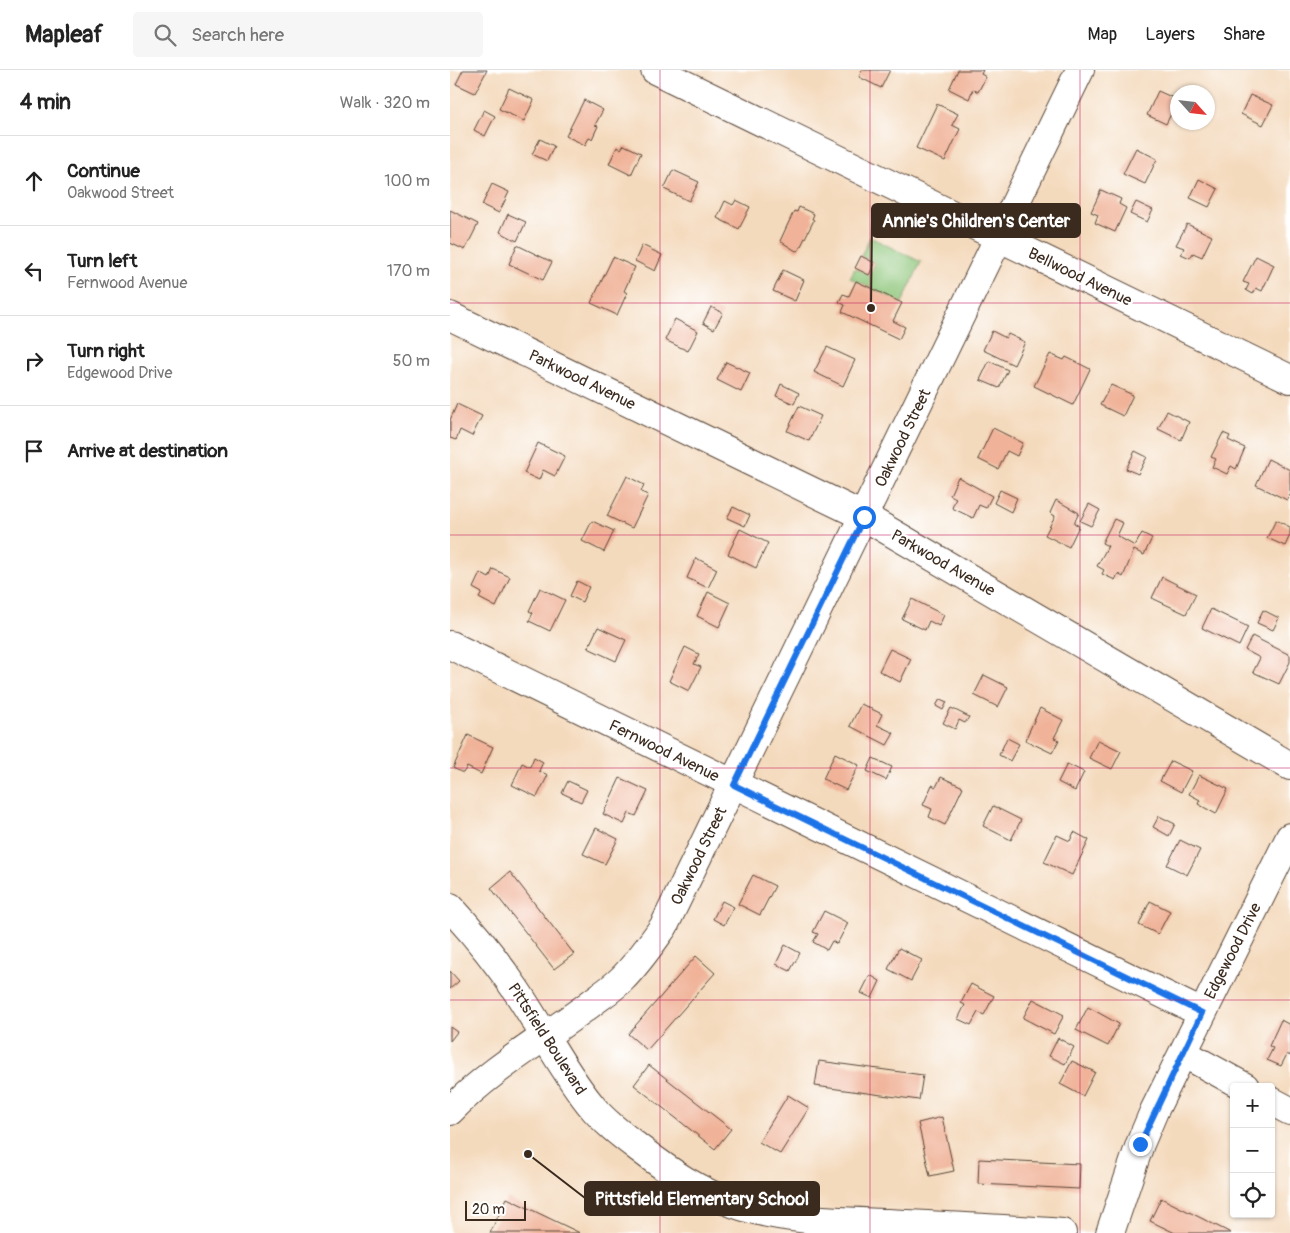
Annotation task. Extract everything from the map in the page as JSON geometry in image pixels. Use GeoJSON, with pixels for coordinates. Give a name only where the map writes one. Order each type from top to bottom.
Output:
{"type":"FeatureCollection","features":[{"type":"Feature","properties":{"kind":"street","name":"Bellwood Avenue"},"geometry":{"type":"LineString","coordinates":[[655,70],[1290,379]]}},
{"type":"Feature","properties":{"kind":"street","name":"Oakwood Street"},"geometry":{"type":"LineString","coordinates":[[450,1111],[469,1092],[511,1059],[546,1037],[621,980],[645,954],[664,926],[1080,70]]}},
{"type":"Feature","properties":{"kind":"street","name":"Parkwood Avenue"},"geometry":{"type":"LineString","coordinates":[[450,316],[864,517],[1290,766]]}},
{"type":"Feature","properties":{"kind":"street","name":"Fernwood Avenue"},"geometry":{"type":"LineString","coordinates":[[450,645],[1202,1013]]}},
{"type":"Feature","properties":{"kind":"street","name":"Edgewood Drive"},"geometry":{"type":"LineString","coordinates":[[1110,1233],[1140,1144],[1202,1013],[1290,837]]}},
{"type":"Feature","properties":{"kind":"street","name":"Pittsfield Boulevard"},"geometry":{"type":"LineString","coordinates":[[450,907],[490,952],[546,1037],[565,1071],[591,1106],[631,1142],[672,1174],[707,1194],[766,1213],[857,1228],[1008,1228],[1062,1233]]}},
{"type":"Feature","properties":{"kind":"street"},"geometry":{"type":"LineString","coordinates":[[1183,1053],[1238,1083]]}},
{"type":"Feature","properties":{"kind":"street"},"geometry":{"type":"LineString","coordinates":[[1275,1103],[1290,1111]]}},
{"type":"Feature","properties":{"kind":"green space"},"geometry":{"type":"Polygon","coordinates":[[[870,237],[921,262],[902,303],[850,278],[855,268],[870,275],[875,263],[861,256],[870,237]]]}},
{"type":"Feature","properties":{"kind":"building"},"geometry":{"type":"Polygon","coordinates":[[[463,70],[487,70],[475,93],[456,84],[463,70]]]}},
{"type":"Feature","properties":{"kind":"building"},"geometry":{"type":"Polygon","coordinates":[[[862,70],[890,70],[881,88],[859,77],[862,70]]]}},
{"type":"Feature","properties":{"kind":"building"},"geometry":{"type":"Polygon","coordinates":[[[958,70],[983,70],[981,74],[986,77],[978,92],[973,89],[969,99],[949,89],[958,70]]]}},
{"type":"Feature","properties":{"kind":"building"},"geometry":{"type":"Polygon","coordinates":[[[509,88],[534,100],[524,121],[499,109],[509,88]]]}},
{"type":"Feature","properties":{"kind":"building"},"geometry":{"type":"Polygon","coordinates":[[[1158,91],[1170,96],[1170,116],[1166,124],[1147,115],[1158,91]]]}},
{"type":"Feature","properties":{"kind":"building"},"geometry":{"type":"Polygon","coordinates":[[[1250,95],[1273,105],[1263,125],[1241,114],[1250,95]]]}},
{"type":"Feature","properties":{"kind":"building"},"geometry":{"type":"Polygon","coordinates":[[[584,100],[603,110],[595,125],[598,126],[592,139],[589,138],[585,145],[566,136],[584,100]]]}},
{"type":"Feature","properties":{"kind":"building"},"geometry":{"type":"Polygon","coordinates":[[[937,104],[958,114],[952,125],[960,129],[945,161],[916,148],[937,104]]]}},
{"type":"Feature","properties":{"kind":"building"},"geometry":{"type":"Polygon","coordinates":[[[484,110],[495,116],[485,136],[474,130],[484,110]]]}},
{"type":"Feature","properties":{"kind":"building"},"geometry":{"type":"Polygon","coordinates":[[[540,139],[554,146],[547,161],[532,154],[540,139]]]}},
{"type":"Feature","properties":{"kind":"building"},"geometry":{"type":"Polygon","coordinates":[[[624,145],[641,153],[631,175],[609,164],[617,147],[621,149],[624,145]]]}},
{"type":"Feature","properties":{"kind":"building"},"geometry":{"type":"Polygon","coordinates":[[[1136,148],[1157,159],[1145,184],[1123,174],[1136,148]]]}},
{"type":"Feature","properties":{"kind":"building"},"geometry":{"type":"Polygon","coordinates":[[[673,170],[699,182],[689,201],[664,189],[673,170]]]}},
{"type":"Feature","properties":{"kind":"building"},"geometry":{"type":"Polygon","coordinates":[[[1199,179],[1218,189],[1209,207],[1190,198],[1199,179]]]}},
{"type":"Feature","properties":{"kind":"building"},"geometry":{"type":"Polygon","coordinates":[[[492,184],[509,192],[499,213],[482,205],[492,184]]]}},
{"type":"Feature","properties":{"kind":"building"},"geometry":{"type":"Polygon","coordinates":[[[1101,190],[1121,199],[1119,204],[1126,208],[1115,232],[1095,223],[1098,215],[1091,212],[1101,190]]]}},
{"type":"Feature","properties":{"kind":"building"},"geometry":{"type":"Polygon","coordinates":[[[736,200],[750,207],[739,229],[717,218],[725,201],[733,205],[736,200]]]}},
{"type":"Feature","properties":{"kind":"building"},"geometry":{"type":"Polygon","coordinates":[[[1136,202],[1153,210],[1147,222],[1130,214],[1136,202]]]}},
{"type":"Feature","properties":{"kind":"building"},"geometry":{"type":"Polygon","coordinates":[[[799,207],[814,214],[812,219],[814,220],[799,250],[796,251],[780,241],[794,211],[797,212],[799,207]]]}},
{"type":"Feature","properties":{"kind":"building"},"geometry":{"type":"Polygon","coordinates":[[[450,210],[478,224],[465,250],[450,243],[450,210]]]}},
{"type":"Feature","properties":{"kind":"building"},"geometry":{"type":"Polygon","coordinates":[[[508,214],[526,222],[517,241],[500,232],[508,214]]]}},
{"type":"Feature","properties":{"kind":"building"},"geometry":{"type":"Polygon","coordinates":[[[1187,224],[1212,236],[1202,257],[1193,253],[1190,258],[1181,254],[1184,248],[1176,245],[1187,224]]]}},
{"type":"Feature","properties":{"kind":"building"},"geometry":{"type":"Polygon","coordinates":[[[517,245],[552,262],[543,280],[509,264],[517,245]]]}},
{"type":"Feature","properties":{"kind":"building"},"geometry":{"type":"Polygon","coordinates":[[[642,245],[662,255],[655,271],[635,261],[642,245]]]}},
{"type":"Feature","properties":{"kind":"building"},"geometry":{"type":"Polygon","coordinates":[[[861,256],[875,263],[869,275],[855,268],[861,256]]]}},
{"type":"Feature","properties":{"kind":"building"},"geometry":{"type":"Polygon","coordinates":[[[1256,256],[1274,265],[1262,291],[1256,288],[1253,294],[1246,290],[1249,284],[1243,282],[1256,256]]]}},
{"type":"Feature","properties":{"kind":"building"},"geometry":{"type":"Polygon","coordinates":[[[613,257],[635,267],[624,291],[627,293],[617,315],[591,303],[613,257]]]}},
{"type":"Feature","properties":{"kind":"building"},"geometry":{"type":"Polygon","coordinates":[[[783,270],[804,280],[795,301],[773,291],[783,270]]]}},
{"type":"Feature","properties":{"kind":"building"},"geometry":{"type":"Polygon","coordinates":[[[856,281],[902,303],[893,321],[905,327],[899,339],[842,312],[845,305],[839,302],[843,294],[849,296],[856,281]]]}},
{"type":"Feature","properties":{"kind":"building"},"geometry":{"type":"Polygon","coordinates":[[[711,307],[723,313],[714,329],[703,323],[711,307]]]}},
{"type":"Feature","properties":{"kind":"building"},"geometry":{"type":"Polygon","coordinates":[[[675,319],[698,331],[688,351],[665,340],[675,319]]]}},
{"type":"Feature","properties":{"kind":"building"},"geometry":{"type":"Polygon","coordinates":[[[992,331],[1006,338],[1008,334],[1025,342],[1014,365],[983,350],[992,331]]]}},
{"type":"Feature","properties":{"kind":"building"},"geometry":{"type":"Polygon","coordinates":[[[827,347],[855,360],[843,386],[814,372],[827,347]]]}},
{"type":"Feature","properties":{"kind":"building"},"geometry":{"type":"Polygon","coordinates":[[[1050,354],[1064,360],[1066,357],[1090,369],[1073,405],[1034,386],[1050,354]]]}},
{"type":"Feature","properties":{"kind":"building"},"geometry":{"type":"Polygon","coordinates":[[[989,361],[1008,370],[999,388],[980,380],[989,361]]]}},
{"type":"Feature","properties":{"kind":"building"},"geometry":{"type":"Polygon","coordinates":[[[726,362],[750,373],[741,392],[717,380],[726,362]]]}},
{"type":"Feature","properties":{"kind":"building"},"geometry":{"type":"Polygon","coordinates":[[[781,384],[799,393],[794,404],[776,396],[781,384]]]}},
{"type":"Feature","properties":{"kind":"building"},"geometry":{"type":"Polygon","coordinates":[[[1111,385],[1133,395],[1123,416],[1100,405],[1111,385]]]}},
{"type":"Feature","properties":{"kind":"building"},"geometry":{"type":"Polygon","coordinates":[[[457,404],[482,416],[472,436],[460,430],[456,440],[450,438],[450,420],[457,404]]]}},
{"type":"Feature","properties":{"kind":"building"},"geometry":{"type":"Polygon","coordinates":[[[799,406],[821,416],[809,441],[787,431],[799,406]]]}},
{"type":"Feature","properties":{"kind":"building"},"geometry":{"type":"Polygon","coordinates":[[[1167,411],[1189,422],[1181,440],[1158,429],[1167,411]]]}},
{"type":"Feature","properties":{"kind":"building"},"geometry":{"type":"Polygon","coordinates":[[[993,428],[1023,443],[1017,456],[1007,451],[998,469],[978,459],[993,428]]]}},
{"type":"Feature","properties":{"kind":"building"},"geometry":{"type":"Polygon","coordinates":[[[1223,433],[1230,436],[1228,440],[1245,448],[1236,469],[1231,466],[1227,474],[1212,467],[1216,459],[1211,457],[1223,433]]]}},
{"type":"Feature","properties":{"kind":"building"},"geometry":{"type":"Polygon","coordinates":[[[538,443],[565,456],[555,476],[543,470],[539,480],[524,473],[538,443]]]}},
{"type":"Feature","properties":{"kind":"building"},"geometry":{"type":"Polygon","coordinates":[[[1135,451],[1147,457],[1138,474],[1126,469],[1135,451]]]}},
{"type":"Feature","properties":{"kind":"building"},"geometry":{"type":"Polygon","coordinates":[[[1268,459],[1290,470],[1290,495],[1287,500],[1256,485],[1268,459]]]}},
{"type":"Feature","properties":{"kind":"building"},"geometry":{"type":"Polygon","coordinates":[[[627,476],[644,485],[641,492],[648,495],[632,528],[607,516],[627,476]]]}},
{"type":"Feature","properties":{"kind":"building"},"geometry":{"type":"Polygon","coordinates":[[[958,477],[992,496],[986,508],[979,505],[973,518],[952,508],[956,498],[950,495],[958,477]]]}},
{"type":"Feature","properties":{"kind":"building"},"geometry":{"type":"Polygon","coordinates":[[[1000,490],[1017,498],[1011,512],[994,503],[1000,490]]]}},
{"type":"Feature","properties":{"kind":"building"},"geometry":{"type":"Polygon","coordinates":[[[1056,500],[1079,513],[1074,523],[1079,526],[1069,547],[1045,535],[1055,516],[1050,513],[1056,500]]]}},
{"type":"Feature","properties":{"kind":"building"},"geometry":{"type":"Polygon","coordinates":[[[1089,504],[1100,510],[1091,526],[1080,521],[1089,504]]]}},
{"type":"Feature","properties":{"kind":"building"},"geometry":{"type":"Polygon","coordinates":[[[733,507],[750,515],[745,526],[727,518],[733,507]]]}},
{"type":"Feature","properties":{"kind":"building"},"geometry":{"type":"Polygon","coordinates":[[[1114,519],[1123,523],[1117,536],[1135,546],[1142,533],[1152,538],[1144,555],[1134,550],[1123,577],[1118,574],[1115,580],[1102,574],[1104,570],[1097,566],[1108,546],[1102,543],[1114,519]]]}},
{"type":"Feature","properties":{"kind":"building"},"geometry":{"type":"Polygon","coordinates":[[[1276,520],[1290,527],[1290,535],[1285,546],[1267,538],[1276,520]]]}},
{"type":"Feature","properties":{"kind":"building"},"geometry":{"type":"Polygon","coordinates":[[[592,521],[614,531],[604,552],[582,541],[592,521]]]}},
{"type":"Feature","properties":{"kind":"building"},"geometry":{"type":"Polygon","coordinates":[[[740,529],[768,543],[756,568],[728,554],[740,529]]]}},
{"type":"Feature","properties":{"kind":"building"},"geometry":{"type":"Polygon","coordinates":[[[696,558],[717,569],[708,588],[687,578],[696,558]]]}},
{"type":"Feature","properties":{"kind":"building"},"geometry":{"type":"Polygon","coordinates":[[[493,569],[510,577],[496,607],[479,598],[482,593],[473,588],[480,573],[489,578],[493,569]]]}},
{"type":"Feature","properties":{"kind":"building"},"geometry":{"type":"Polygon","coordinates":[[[1162,577],[1196,594],[1186,614],[1152,598],[1162,577]]]}},
{"type":"Feature","properties":{"kind":"building"},"geometry":{"type":"Polygon","coordinates":[[[577,581],[589,587],[582,602],[570,596],[577,581]]]}},
{"type":"Feature","properties":{"kind":"building"},"geometry":{"type":"Polygon","coordinates":[[[540,588],[565,600],[550,631],[529,621],[533,613],[529,611],[540,588]]]}},
{"type":"Feature","properties":{"kind":"building"},"geometry":{"type":"Polygon","coordinates":[[[708,592],[730,603],[719,627],[697,616],[708,592]]]}},
{"type":"Feature","properties":{"kind":"building"},"geometry":{"type":"Polygon","coordinates":[[[912,599],[944,615],[939,626],[929,621],[925,630],[902,619],[912,599]]]}},
{"type":"Feature","properties":{"kind":"building"},"geometry":{"type":"Polygon","coordinates":[[[1211,609],[1248,627],[1239,646],[1202,628],[1211,609]]]}},
{"type":"Feature","properties":{"kind":"building"},"geometry":{"type":"Polygon","coordinates":[[[1263,610],[1279,618],[1273,630],[1257,623],[1263,610]]]}},
{"type":"Feature","properties":{"kind":"building"},"geometry":{"type":"Polygon","coordinates":[[[598,627],[626,640],[616,661],[588,648],[598,627]]]}},
{"type":"Feature","properties":{"kind":"building"},"geometry":{"type":"Polygon","coordinates":[[[1252,636],[1290,655],[1290,662],[1279,684],[1253,672],[1260,658],[1245,650],[1252,636]]]}},
{"type":"Feature","properties":{"kind":"building"},"geometry":{"type":"Polygon","coordinates":[[[685,647],[699,654],[694,664],[701,667],[689,691],[669,681],[685,647]]]}},
{"type":"Feature","properties":{"kind":"building"},"geometry":{"type":"Polygon","coordinates":[[[890,649],[911,659],[900,682],[879,671],[890,649]]]}},
{"type":"Feature","properties":{"kind":"building"},"geometry":{"type":"Polygon","coordinates":[[[984,675],[1008,687],[998,707],[974,695],[984,675]]]}},
{"type":"Feature","properties":{"kind":"building"},"geometry":{"type":"Polygon","coordinates":[[[940,699],[947,702],[943,710],[936,706],[940,699]]]}},
{"type":"Feature","properties":{"kind":"building"},"geometry":{"type":"Polygon","coordinates":[[[861,704],[882,714],[877,725],[894,733],[887,745],[850,726],[861,704]]]}},
{"type":"Feature","properties":{"kind":"building"},"geometry":{"type":"Polygon","coordinates":[[[951,708],[969,717],[965,723],[959,720],[955,729],[943,723],[951,708]]]}},
{"type":"Feature","properties":{"kind":"building"},"geometry":{"type":"Polygon","coordinates":[[[1040,708],[1063,720],[1054,738],[1059,740],[1052,753],[1025,740],[1040,708]]]}},
{"type":"Feature","properties":{"kind":"building"},"geometry":{"type":"Polygon","coordinates":[[[468,735],[493,747],[481,774],[467,767],[463,773],[453,768],[468,735]]]}},
{"type":"Feature","properties":{"kind":"building"},"geometry":{"type":"Polygon","coordinates":[[[1007,738],[1019,744],[1010,761],[999,755],[1007,738]]]}},
{"type":"Feature","properties":{"kind":"building"},"geometry":{"type":"Polygon","coordinates":[[[1098,740],[1121,751],[1112,769],[1089,758],[1098,740]]]}},
{"type":"Feature","properties":{"kind":"building"},"geometry":{"type":"Polygon","coordinates":[[[835,753],[859,765],[846,790],[823,779],[835,753]]]}},
{"type":"Feature","properties":{"kind":"building"},"geometry":{"type":"Polygon","coordinates":[[[534,757],[543,762],[539,771],[548,775],[537,797],[512,785],[522,763],[530,767],[534,757]]]}},
{"type":"Feature","properties":{"kind":"building"},"geometry":{"type":"Polygon","coordinates":[[[873,758],[892,767],[886,780],[867,771],[873,758]]]}},
{"type":"Feature","properties":{"kind":"building"},"geometry":{"type":"Polygon","coordinates":[[[1171,761],[1192,771],[1181,792],[1160,781],[1171,761]]]}},
{"type":"Feature","properties":{"kind":"building"},"geometry":{"type":"Polygon","coordinates":[[[1067,764],[1084,772],[1075,791],[1058,782],[1067,764]]]}},
{"type":"Feature","properties":{"kind":"building"},"geometry":{"type":"Polygon","coordinates":[[[1199,775],[1228,789],[1216,814],[1198,804],[1200,800],[1189,794],[1199,775]]]}},
{"type":"Feature","properties":{"kind":"building"},"geometry":{"type":"Polygon","coordinates":[[[941,777],[963,787],[945,825],[929,817],[932,809],[923,805],[932,785],[936,787],[941,777]]]}},
{"type":"Feature","properties":{"kind":"building"},"geometry":{"type":"Polygon","coordinates":[[[620,778],[648,791],[636,816],[629,813],[624,824],[603,814],[620,778]]]}},
{"type":"Feature","properties":{"kind":"building"},"geometry":{"type":"Polygon","coordinates":[[[568,781],[587,790],[581,802],[562,793],[568,781]]]}},
{"type":"Feature","properties":{"kind":"building"},"geometry":{"type":"Polygon","coordinates":[[[993,806],[1021,820],[1011,840],[983,826],[993,806]]]}},
{"type":"Feature","properties":{"kind":"building"},"geometry":{"type":"Polygon","coordinates":[[[1159,816],[1175,824],[1169,836],[1153,827],[1159,816]]]}},
{"type":"Feature","properties":{"kind":"building"},"geometry":{"type":"Polygon","coordinates":[[[596,828],[618,839],[605,864],[583,854],[596,828]]]}},
{"type":"Feature","properties":{"kind":"building"},"geometry":{"type":"Polygon","coordinates":[[[1074,832],[1089,840],[1072,875],[1044,862],[1057,835],[1070,841],[1074,832]]]}},
{"type":"Feature","properties":{"kind":"building"},"geometry":{"type":"Polygon","coordinates":[[[1180,840],[1200,850],[1187,875],[1167,865],[1180,840]]]}},
{"type":"Feature","properties":{"kind":"building"},"geometry":{"type":"Polygon","coordinates":[[[510,872],[574,954],[554,969],[491,888],[510,872]]]}},
{"type":"Feature","properties":{"kind":"building"},"geometry":{"type":"Polygon","coordinates":[[[753,875],[775,886],[760,915],[738,904],[753,875]]]}},
{"type":"Feature","properties":{"kind":"building"},"geometry":{"type":"Polygon","coordinates":[[[722,901],[734,907],[724,925],[713,919],[722,901]]]}},
{"type":"Feature","properties":{"kind":"building"},"geometry":{"type":"Polygon","coordinates":[[[1150,901],[1170,911],[1158,934],[1139,925],[1150,901]]]}},
{"type":"Feature","properties":{"kind":"building"},"geometry":{"type":"Polygon","coordinates":[[[824,911],[848,923],[837,944],[832,941],[827,950],[813,942],[818,934],[813,932],[824,911]]]}},
{"type":"Feature","properties":{"kind":"building"},"geometry":{"type":"Polygon","coordinates":[[[785,945],[800,953],[790,971],[776,964],[785,945]]]}},
{"type":"Feature","properties":{"kind":"building"},"geometry":{"type":"Polygon","coordinates":[[[899,948],[922,960],[911,981],[888,969],[899,948]]]}},
{"type":"Feature","properties":{"kind":"building"},"geometry":{"type":"Polygon","coordinates":[[[696,956],[715,973],[647,1050],[628,1034],[696,956]]]}},
{"type":"Feature","properties":{"kind":"building"},"geometry":{"type":"Polygon","coordinates":[[[450,971],[459,981],[450,989],[450,971]]]}},
{"type":"Feature","properties":{"kind":"building"},"geometry":{"type":"Polygon","coordinates":[[[870,975],[880,981],[872,998],[861,993],[870,975]]]}},
{"type":"Feature","properties":{"kind":"building"},"geometry":{"type":"Polygon","coordinates":[[[971,984],[994,996],[984,1015],[978,1012],[971,1025],[958,1019],[965,1005],[961,1003],[971,984]]]}},
{"type":"Feature","properties":{"kind":"building"},"geometry":{"type":"Polygon","coordinates":[[[1033,999],[1064,1015],[1054,1034],[1023,1018],[1033,999]]]}},
{"type":"Feature","properties":{"kind":"building"},"geometry":{"type":"Polygon","coordinates":[[[1088,1007],[1119,1024],[1108,1046],[1076,1030],[1088,1007]]]}},
{"type":"Feature","properties":{"kind":"building"},"geometry":{"type":"Polygon","coordinates":[[[1281,1020],[1290,1025],[1290,1056],[1287,1054],[1281,1066],[1267,1060],[1273,1048],[1269,1046],[1281,1020]]]}},
{"type":"Feature","properties":{"kind":"building"},"geometry":{"type":"Polygon","coordinates":[[[450,1027],[457,1032],[450,1041],[450,1027]]]}},
{"type":"Feature","properties":{"kind":"building"},"geometry":{"type":"Polygon","coordinates":[[[1058,1038],[1074,1047],[1065,1064],[1049,1056],[1058,1038]]]}},
{"type":"Feature","properties":{"kind":"building"},"geometry":{"type":"Polygon","coordinates":[[[819,1061],[923,1075],[919,1100],[815,1086],[819,1061]]]}},
{"type":"Feature","properties":{"kind":"building"},"geometry":{"type":"Polygon","coordinates":[[[1072,1061],[1095,1072],[1083,1096],[1060,1084],[1072,1061]]]}},
{"type":"Feature","properties":{"kind":"building"},"geometry":{"type":"Polygon","coordinates":[[[649,1065],[731,1129],[715,1149],[634,1085],[649,1065]]]}},
{"type":"Feature","properties":{"kind":"building"},"geometry":{"type":"Polygon","coordinates":[[[788,1095],[809,1108],[780,1154],[759,1142],[788,1095]]]}},
{"type":"Feature","properties":{"kind":"building"},"geometry":{"type":"Polygon","coordinates":[[[942,1117],[954,1171],[930,1176],[918,1123],[942,1117]]]}},
{"type":"Feature","properties":{"kind":"building"},"geometry":{"type":"Polygon","coordinates":[[[979,1159],[1080,1164],[1079,1189],[978,1184],[979,1159]]]}},
{"type":"Feature","properties":{"kind":"building"},"geometry":{"type":"Polygon","coordinates":[[[507,1198],[580,1233],[490,1233],[507,1198]]]}},
{"type":"Feature","properties":{"kind":"building"},"geometry":{"type":"Polygon","coordinates":[[[1161,1198],[1231,1233],[1175,1233],[1150,1221],[1161,1198]]]}},
{"type":"Feature","properties":{"kind":"place","name":"Annie's Children's Center"},"geometry":{"type":"Point","coordinates":[871,308]}},
{"type":"Feature","properties":{"kind":"place","name":"Pittsfield Elementary School"},"geometry":{"type":"Point","coordinates":[528,1154]}},
{"type":"Feature","properties":{"kind":"route"},"geometry":{"type":"LineString","coordinates":[[864,517],[734,785],[1202,1013],[1140,1144]]}}]}
